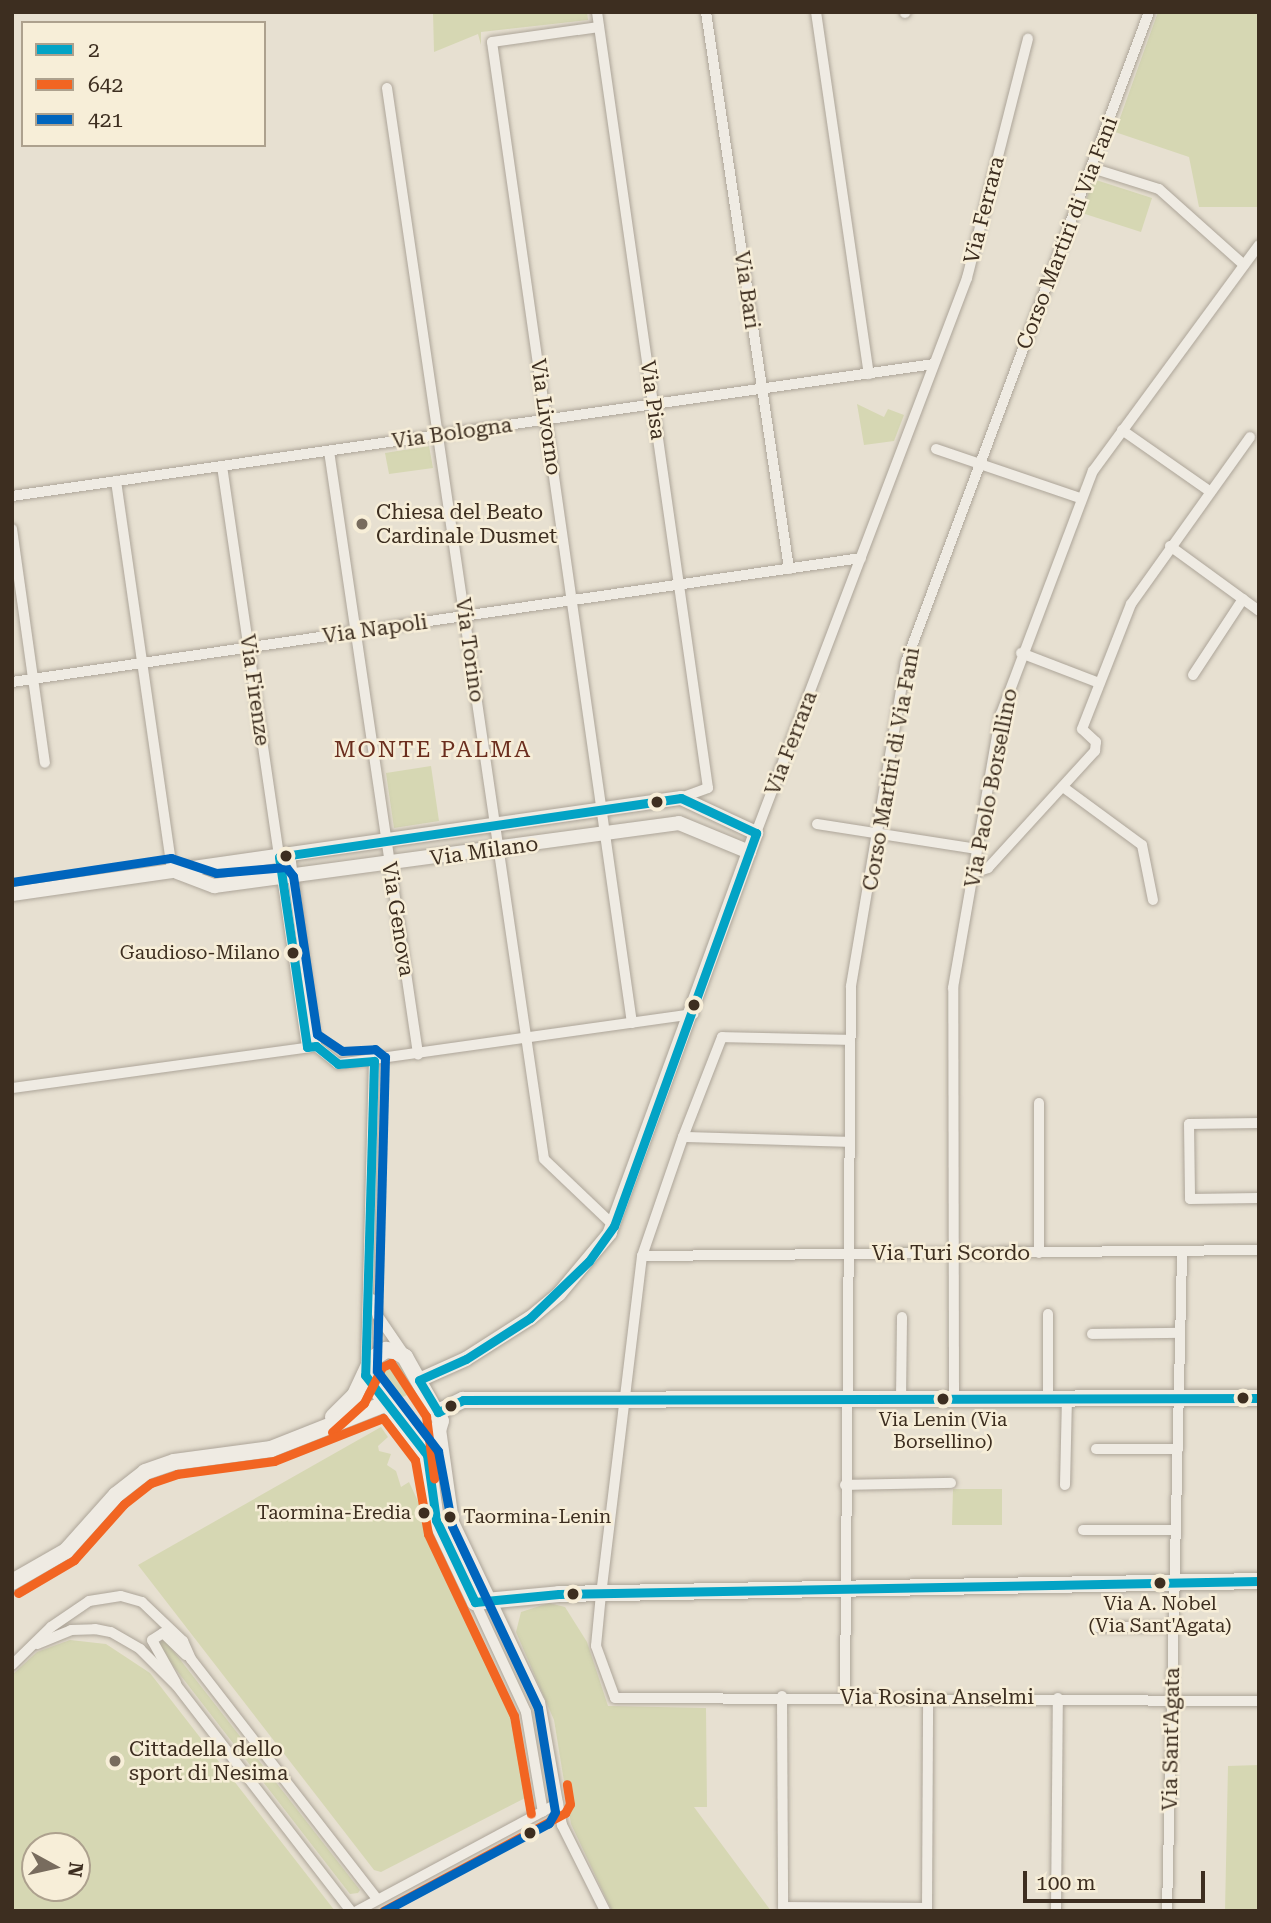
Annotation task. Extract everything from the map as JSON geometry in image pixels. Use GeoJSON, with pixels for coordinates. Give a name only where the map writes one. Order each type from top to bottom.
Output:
{"type":"FeatureCollection","features":[{"type":"Feature","properties":{"kind":"main road"},"geometry":{"type":"LineString","coordinates":[[318,1428],[347,1405],[366,1370],[386,1350],[405,1356],[438,1412],[441,1429],[427,1443],[418,1443]]}},
{"type":"Feature","properties":{"kind":"main road"},"geometry":{"type":"LineString","coordinates":[[366,1370],[426,1455],[440,1530],[483,1601],[559,1594],[1259,1581]]}},
{"type":"Feature","properties":{"kind":"main road"},"geometry":{"type":"LineString","coordinates":[[438,1412],[463,1400],[1259,1398]]}},
{"type":"Feature","properties":{"kind":"main road"},"geometry":{"type":"LineString","coordinates":[[12,1582],[66,1551],[116,1495],[145,1472],[174,1462],[271,1449],[318,1428],[387,1403]]}},
{"type":"Feature","properties":{"kind":"street","name":"Via Pisa"},"geometry":{"type":"LineString","coordinates":[[597,12],[708,788],[681,798]]}},
{"type":"Feature","properties":{"kind":"street","name":"Via Bari"},"geometry":{"type":"LineString","coordinates":[[706,12],[789,569]]}},
{"type":"Feature","properties":{"kind":"street"},"geometry":{"type":"LineString","coordinates":[[816,12],[869,374]]}},
{"type":"Feature","properties":{"kind":"street","name":"Corso Martiri di Via Fani"},"geometry":{"type":"LineString","coordinates":[[845,1697],[845,1252],[851,986],[906,663],[1149,12]]}},
{"type":"Feature","properties":{"kind":"street","name":"Via Livorno"},"geometry":{"type":"LineString","coordinates":[[599,27],[492,42],[632,1023]]}},
{"type":"Feature","properties":{"kind":"street","name":"Via Ferrara"},"geometry":{"type":"LineString","coordinates":[[419,1380],[508,1333],[559,1294],[614,1226],[693,1014],[756,833],[967,278],[1028,39]]}},
{"type":"Feature","properties":{"kind":"street","name":"Via Torino"},"geometry":{"type":"LineString","coordinates":[[387,88],[544,1159],[614,1226]]}},
{"type":"Feature","properties":{"kind":"street"},"geometry":{"type":"LineString","coordinates":[[1092,167],[1159,189],[1244,265]]}},
{"type":"Feature","properties":{"kind":"street","name":"Via Paolo Borsellino"},"geometry":{"type":"LineString","coordinates":[[954,1399],[953,988],[1001,714],[1021,653],[1080,498],[1122,430],[1259,245]]}},
{"type":"Feature","properties":{"kind":"street","name":"Via Bologna"},"geometry":{"type":"LineString","coordinates":[[12,496],[934,364]]}},
{"type":"Feature","properties":{"kind":"street"},"geometry":{"type":"LineString","coordinates":[[1122,430],[1211,492]]}},
{"type":"Feature","properties":{"kind":"street"},"geometry":{"type":"LineString","coordinates":[[973,873],[988,868],[1095,751],[1096,742],[1082,729],[1131,604],[1250,437]]}},
{"type":"Feature","properties":{"kind":"street"},"geometry":{"type":"LineString","coordinates":[[936,449],[1080,498]]}},
{"type":"Feature","properties":{"kind":"street","name":"Via Genova"},"geometry":{"type":"LineString","coordinates":[[329,451],[418,1054]]}},
{"type":"Feature","properties":{"kind":"street","name":"Via Firenze"},"geometry":{"type":"LineString","coordinates":[[222,466],[298,950]]}},
{"type":"Feature","properties":{"kind":"street"},"geometry":{"type":"LineString","coordinates":[[116,481],[172,870]]}},
{"type":"Feature","properties":{"kind":"street"},"geometry":{"type":"LineString","coordinates":[[12,529],[45,763]]}},
{"type":"Feature","properties":{"kind":"street"},"geometry":{"type":"LineString","coordinates":[[1170,546],[1259,611]]}},
{"type":"Feature","properties":{"kind":"street","name":"Via Napoli"},"geometry":{"type":"LineString","coordinates":[[12,682],[862,558]]}},
{"type":"Feature","properties":{"kind":"street"},"geometry":{"type":"LineString","coordinates":[[1193,675],[1243,599]]}},
{"type":"Feature","properties":{"kind":"street"},"geometry":{"type":"LineString","coordinates":[[1021,653],[1099,683]]}},
{"type":"Feature","properties":{"kind":"street"},"geometry":{"type":"LineString","coordinates":[[1063,787],[1142,845],[1153,900]]}},
{"type":"Feature","properties":{"kind":"street"},"geometry":{"type":"LineString","coordinates":[[681,798],[756,833]]}},
{"type":"Feature","properties":{"kind":"street","name":"Via Milano"},"geometry":{"type":"LineString","coordinates":[[12,894],[681,798]]}},
{"type":"Feature","properties":{"kind":"street","name":"Via Milano"},"geometry":{"type":"LineString","coordinates":[[172,870],[214,886],[679,823],[749,852]]}},
{"type":"Feature","properties":{"kind":"street"},"geometry":{"type":"LineString","coordinates":[[817,824],[977,849]]}},
{"type":"Feature","properties":{"kind":"street","name":"Via Firenze"},"geometry":{"type":"LineString","coordinates":[[287,877],[287,914],[298,950]]}},
{"type":"Feature","properties":{"kind":"street"},"geometry":{"type":"LineString","coordinates":[[298,950],[312,1046]]}},
{"type":"Feature","properties":{"kind":"street"},"geometry":{"type":"LineString","coordinates":[[12,1088],[312,1046],[338,1064],[374,1061],[693,1014]]}},
{"type":"Feature","properties":{"kind":"street"},"geometry":{"type":"LineString","coordinates":[[601,1594],[642,1255],[683,1137],[722,1037],[850,1040]]}},
{"type":"Feature","properties":{"kind":"street"},"geometry":{"type":"LineString","coordinates":[[366,1370],[369,1290],[367,1216],[374,1061]]}},
{"type":"Feature","properties":{"kind":"street"},"geometry":{"type":"LineString","coordinates":[[1039,1103],[1039,1253]]}},
{"type":"Feature","properties":{"kind":"street"},"geometry":{"type":"LineString","coordinates":[[1259,1123],[1189,1125],[1190,1199],[1259,1198]]}},
{"type":"Feature","properties":{"kind":"street"},"geometry":{"type":"LineString","coordinates":[[683,1137],[848,1142]]}},
{"type":"Feature","properties":{"kind":"street","name":"Via Turi Scordo"},"geometry":{"type":"LineString","coordinates":[[642,1255],[845,1252],[1182,1254],[1259,1250]]}},
{"type":"Feature","properties":{"kind":"street","name":"Via Sant'Agata"},"geometry":{"type":"LineString","coordinates":[[1167,1911],[1182,1254]]}},
{"type":"Feature","properties":{"kind":"street"},"geometry":{"type":"LineString","coordinates":[[369,1290],[378,1316],[405,1356]]}},
{"type":"Feature","properties":{"kind":"street"},"geometry":{"type":"LineString","coordinates":[[1048,1314],[1048,1399]]}},
{"type":"Feature","properties":{"kind":"street"},"geometry":{"type":"LineString","coordinates":[[901,1399],[902,1317]]}},
{"type":"Feature","properties":{"kind":"street"},"geometry":{"type":"LineString","coordinates":[[1092,1334],[1181,1333]]}},
{"type":"Feature","properties":{"kind":"street"},"geometry":{"type":"LineString","coordinates":[[1065,1485],[1067,1399]]}},
{"type":"Feature","properties":{"kind":"street"},"geometry":{"type":"LineString","coordinates":[[441,1429],[449,1509],[526,1712],[542,1812]]}},
{"type":"Feature","properties":{"kind":"street"},"geometry":{"type":"LineString","coordinates":[[1096,1448],[1178,1449]]}},
{"type":"Feature","properties":{"kind":"street"},"geometry":{"type":"LineString","coordinates":[[845,1485],[951,1483]]}},
{"type":"Feature","properties":{"kind":"street"},"geometry":{"type":"LineString","coordinates":[[1083,1530],[1176,1530]]}},
{"type":"Feature","properties":{"kind":"street","name":"Via Rosina Anselmi"},"geometry":{"type":"LineString","coordinates":[[601,1594],[596,1646],[615,1698],[782,1696],[1259,1701]]}},
{"type":"Feature","properties":{"kind":"street"},"geometry":{"type":"LineString","coordinates":[[12,1665],[77,1607],[121,1596],[142,1602],[163,1618],[191,1659],[377,1899]]}},
{"type":"Feature","properties":{"kind":"street"},"geometry":{"type":"LineString","coordinates":[[483,1601],[540,1702],[562,1825],[605,1911]]}},
{"type":"Feature","properties":{"kind":"street"},"geometry":{"type":"LineString","coordinates":[[1097,1627],[1174,1626]]}},
{"type":"Feature","properties":{"kind":"street"},"geometry":{"type":"LineString","coordinates":[[31,1646],[71,1630],[111,1632],[140,1649],[177,1686]]}},
{"type":"Feature","properties":{"kind":"street"},"geometry":{"type":"LineString","coordinates":[[191,1659],[167,1635],[154,1637],[152,1646],[177,1686],[351,1911]]}},
{"type":"Feature","properties":{"kind":"street"},"geometry":{"type":"LineString","coordinates":[[782,1696],[783,1907],[927,1909],[928,1697]]}},
{"type":"Feature","properties":{"kind":"street"},"geometry":{"type":"LineString","coordinates":[[1056,1911],[1058,1698]]}},
{"type":"Feature","properties":{"kind":"street"},"geometry":{"type":"LineString","coordinates":[[357,1911],[558,1804]]}},
{"type":"Feature","properties":{"kind":"green space"},"geometry":{"type":"Polygon","coordinates":[[[433,12],[587,12],[588,20],[481,32],[481,45],[478,34],[434,52],[433,12]]]}},
{"type":"Feature","properties":{"kind":"green space"},"geometry":{"type":"Polygon","coordinates":[[[1158,12],[1259,12],[1259,207],[1199,207],[1189,157],[1115,132],[1158,12]]]}},
{"type":"Feature","properties":{"kind":"green space"},"geometry":{"type":"Polygon","coordinates":[[[1093,179],[1152,198],[1141,232],[1082,213],[1093,179]]]}},
{"type":"Feature","properties":{"kind":"green space"},"geometry":{"type":"Polygon","coordinates":[[[857,404],[884,417],[888,409],[904,415],[894,441],[864,445],[857,404]]]}},
{"type":"Feature","properties":{"kind":"green space"},"geometry":{"type":"Polygon","coordinates":[[[429,446],[433,468],[389,474],[385,453],[429,446]]]}},
{"type":"Feature","properties":{"kind":"green space"},"geometry":{"type":"Polygon","coordinates":[[[431,766],[439,821],[394,828],[386,773],[431,766]]]}},
{"type":"Feature","properties":{"kind":"green space"},"geometry":{"type":"Polygon","coordinates":[[[393,1360],[401,1366],[413,1392],[397,1400],[374,1375],[381,1362],[393,1360]]]}},
{"type":"Feature","properties":{"kind":"green space"},"geometry":{"type":"Polygon","coordinates":[[[381,1427],[388,1437],[378,1446],[379,1451],[391,1454],[387,1465],[396,1471],[401,1487],[409,1482],[518,1716],[531,1795],[381,1872],[374,1870],[138,1565],[381,1427]]]}},
{"type":"Feature","properties":{"kind":"green space"},"geometry":{"type":"Polygon","coordinates":[[[953,1489],[1002,1489],[1002,1525],[952,1525],[953,1489]]]}},
{"type":"Feature","properties":{"kind":"green space"},"geometry":{"type":"Polygon","coordinates":[[[549,1603],[565,1607],[587,1642],[608,1706],[706,1708],[707,1807],[694,1807],[771,1911],[612,1911],[571,1824],[554,1720],[516,1632],[521,1612],[549,1603]]]}},
{"type":"Feature","properties":{"kind":"green space"},"geometry":{"type":"Polygon","coordinates":[[[164,1639],[360,1890],[358,1893],[350,1894],[157,1645],[164,1639]]]}},
{"type":"Feature","properties":{"kind":"green space","name":"Cittadella dello sport di Nesima"},"geometry":{"type":"Polygon","coordinates":[[[70,1640],[106,1644],[150,1673],[335,1911],[12,1911],[12,1675],[37,1652],[70,1640]]]}},
{"type":"Feature","properties":{"kind":"green space"},"geometry":{"type":"Polygon","coordinates":[[[1259,1765],[1259,1911],[1225,1911],[1228,1766],[1259,1765]]]}},
{"type":"Feature","properties":{"kind":"transit line","name":"2"},"geometry":{"type":"LineString","coordinates":[[1259,1398],[463,1400],[438,1412],[419,1380],[466,1359],[530,1318],[589,1261],[614,1226],[756,833],[681,798],[279,857],[307,1047],[316,1046],[338,1064],[374,1061],[365,1375],[427,1455],[436,1520],[475,1602],[559,1594],[1259,1581]]}},
{"type":"Feature","properties":{"kind":"transit line","name":"421"},"geometry":{"type":"LineString","coordinates":[[12,882],[171,858],[216,873],[286,867],[293,876],[317,1034],[342,1051],[375,1049],[385,1057],[377,1371],[438,1451],[452,1526],[538,1708],[555,1812],[549,1823],[384,1911]]}},
{"type":"Feature","properties":{"kind":"transit line","name":"642"},"geometry":{"type":"LineString","coordinates":[[332,1432],[364,1403],[382,1367],[391,1363],[426,1416],[434,1478]]}},
{"type":"Feature","properties":{"kind":"transit line","name":"642"},"geometry":{"type":"LineString","coordinates":[[18,1593],[74,1560],[124,1504],[151,1483],[177,1474],[274,1461],[383,1418],[415,1460],[428,1534],[514,1716],[531,1814]]}},
{"type":"Feature","properties":{"kind":"transit line","name":"642"},"geometry":{"type":"LineString","coordinates":[[383,1911],[565,1813],[570,1804],[567,1784]]}},
{"type":"Feature","properties":{"kind":"place","name":"Chiesa del Beato Cardinale Dusmet"},"geometry":{"type":"Point","coordinates":[362,524]}},
{"type":"Feature","properties":{"kind":"place","name":"Gaudioso-Milano"},"geometry":{"type":"Point","coordinates":[293,953]}},
{"type":"Feature","properties":{"kind":"place","name":"Via Lenin (Via Borsellino)"},"geometry":{"type":"Point","coordinates":[943,1399]}},
{"type":"Feature","properties":{"kind":"place","name":"Taormina-Eredia"},"geometry":{"type":"Point","coordinates":[424,1513]}},
{"type":"Feature","properties":{"kind":"place","name":"Taormina-Lenin"},"geometry":{"type":"Point","coordinates":[450,1517]}},
{"type":"Feature","properties":{"kind":"place","name":"Via A. Nobel (Via Sant'Agata)"},"geometry":{"type":"Point","coordinates":[1160,1583]}},
{"type":"Feature","properties":{"kind":"place","name":"Cittadella dello sport di Nesima"},"geometry":{"type":"Point","coordinates":[115,1761]}},
{"type":"Feature","properties":{"kind":"district","name":"MONTE PALMA"},"geometry":{"type":"Point","coordinates":[433,750]}}]}
